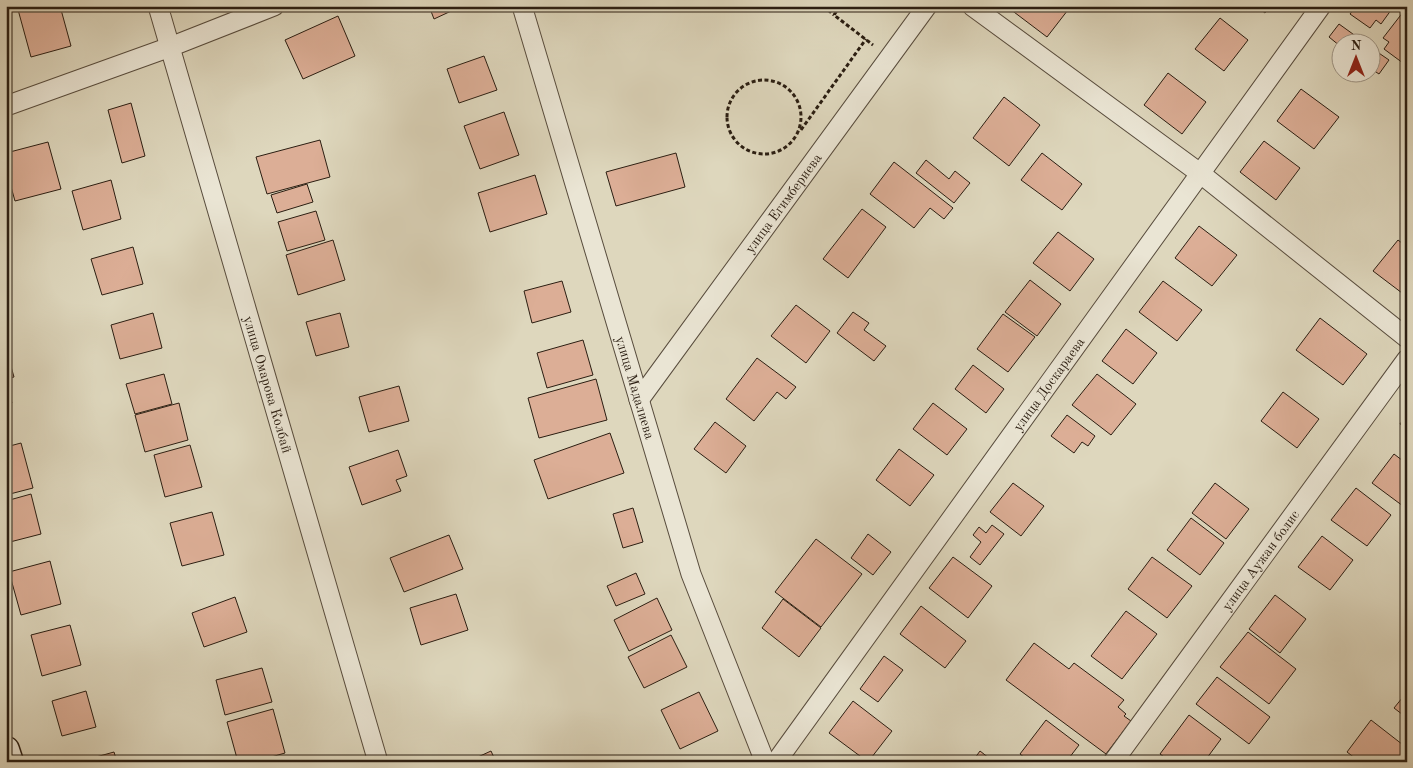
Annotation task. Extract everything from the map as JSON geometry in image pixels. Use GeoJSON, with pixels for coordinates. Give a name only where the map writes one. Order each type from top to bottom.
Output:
{"type":"FeatureCollection","features":[{"type":"Feature","properties":{"kind":"main road"},"geometry":{"type":"LineString","coordinates":[[6,750],[10,762]]}},
{"type":"Feature","properties":{"kind":"street","name":"улица Омарова Колбай"},"geometry":{"type":"LineString","coordinates":[[158,6],[378,762]]}},
{"type":"Feature","properties":{"kind":"street"},"geometry":{"type":"LineString","coordinates":[[6,106],[170,47],[274,6]]}},
{"type":"Feature","properties":{"kind":"street","name":"улица Мадалиева"},"geometry":{"type":"LineString","coordinates":[[522,6],[691,574],[765,762]]}},
{"type":"Feature","properties":{"kind":"street","name":"улица Егимбериева"},"geometry":{"type":"LineString","coordinates":[[639,400],[927,6]]}},
{"type":"Feature","properties":{"kind":"street"},"geometry":{"type":"LineString","coordinates":[[972,6],[1201,174],[1407,338]]}},
{"type":"Feature","properties":{"kind":"street","name":"улица Доскараева"},"geometry":{"type":"LineString","coordinates":[[776,762],[1321,6]]}},
{"type":"Feature","properties":{"kind":"street","name":"улица Аужан болис"},"geometry":{"type":"LineString","coordinates":[[1113,762],[1407,359]]}},
{"type":"Feature","properties":{"kind":"path"},"geometry":{"type":"LineString","coordinates":[[822,6],[876,47]]}},
{"type":"Feature","properties":{"kind":"path"},"geometry":{"type":"LineString","coordinates":[[834,15],[840,6]]}},
{"type":"Feature","properties":{"kind":"path"},"geometry":{"type":"LineString","coordinates":[[797,135],[801,124],[800,108],[793,92],[783,85],[772,80],[748,83],[738,89],[731,99],[727,110],[727,122],[731,134],[737,143],[747,150],[758,154],[770,154],[781,150],[790,144],[797,135],[866,39]]}},
{"type":"Feature","properties":{"kind":"building"},"geometry":{"type":"Polygon","coordinates":[[[17,6],[60,6],[71,46],[31,57],[17,6]]]}},
{"type":"Feature","properties":{"kind":"building"},"geometry":{"type":"Polygon","coordinates":[[[429,6],[462,6],[434,19],[429,6]]]}},
{"type":"Feature","properties":{"kind":"building"},"geometry":{"type":"Polygon","coordinates":[[[1006,6],[1071,6],[1047,37],[1006,6]]]}},
{"type":"Feature","properties":{"kind":"building"},"geometry":{"type":"Polygon","coordinates":[[[1256,6],[1271,6],[1265,13],[1256,6]]]}},
{"type":"Feature","properties":{"kind":"building"},"geometry":{"type":"Polygon","coordinates":[[[1356,6],[1394,6],[1381,24],[1376,20],[1370,28],[1350,14],[1356,6]]]}},
{"type":"Feature","properties":{"kind":"building"},"geometry":{"type":"Polygon","coordinates":[[[1407,7],[1407,66],[1384,49],[1389,42],[1383,38],[1407,7]]]}},
{"type":"Feature","properties":{"kind":"building"},"geometry":{"type":"Polygon","coordinates":[[[338,16],[355,56],[303,79],[285,40],[338,16]]]}},
{"type":"Feature","properties":{"kind":"building"},"geometry":{"type":"Polygon","coordinates":[[[1220,18],[1248,40],[1224,71],[1195,49],[1220,18]]]}},
{"type":"Feature","properties":{"kind":"building"},"geometry":{"type":"Polygon","coordinates":[[[1339,24],[1350,32],[1333,32],[1339,24]]]}},
{"type":"Feature","properties":{"kind":"building"},"geometry":{"type":"Polygon","coordinates":[[[1380,54],[1389,60],[1380,73],[1380,54]]]}},
{"type":"Feature","properties":{"kind":"building"},"geometry":{"type":"Polygon","coordinates":[[[484,56],[497,90],[459,103],[447,69],[484,56]]]}},
{"type":"Feature","properties":{"kind":"building"},"geometry":{"type":"Polygon","coordinates":[[[1168,73],[1206,102],[1182,134],[1144,105],[1168,73]]]}},
{"type":"Feature","properties":{"kind":"building"},"geometry":{"type":"Polygon","coordinates":[[[1301,89],[1339,117],[1314,149],[1277,121],[1301,89]]]}},
{"type":"Feature","properties":{"kind":"building"},"geometry":{"type":"Polygon","coordinates":[[[1004,97],[1040,125],[1009,166],[973,138],[1004,97]]]}},
{"type":"Feature","properties":{"kind":"building"},"geometry":{"type":"Polygon","coordinates":[[[131,103],[145,156],[122,163],[108,110],[131,103]]]}},
{"type":"Feature","properties":{"kind":"building"},"geometry":{"type":"Polygon","coordinates":[[[504,112],[519,155],[480,169],[464,126],[504,112]]]}},
{"type":"Feature","properties":{"kind":"building"},"geometry":{"type":"Polygon","coordinates":[[[320,140],[330,177],[267,194],[256,157],[320,140]]]}},
{"type":"Feature","properties":{"kind":"building"},"geometry":{"type":"Polygon","coordinates":[[[1264,141],[1300,168],[1276,200],[1240,172],[1264,141]]]}},
{"type":"Feature","properties":{"kind":"building"},"geometry":{"type":"Polygon","coordinates":[[[48,142],[61,189],[15,201],[6,169],[6,153],[48,142]]]}},
{"type":"Feature","properties":{"kind":"building"},"geometry":{"type":"Polygon","coordinates":[[[676,153],[685,187],[616,206],[606,172],[676,153]]]}},
{"type":"Feature","properties":{"kind":"building"},"geometry":{"type":"Polygon","coordinates":[[[1042,153],[1082,184],[1062,210],[1021,180],[1042,153]]]}},
{"type":"Feature","properties":{"kind":"building"},"geometry":{"type":"Polygon","coordinates":[[[926,160],[949,179],[955,171],[970,183],[954,203],[916,173],[926,160]]]}},
{"type":"Feature","properties":{"kind":"building"},"geometry":{"type":"Polygon","coordinates":[[[894,162],[953,208],[944,219],[930,208],[914,228],[870,194],[894,162]]]}},
{"type":"Feature","properties":{"kind":"building"},"geometry":{"type":"Polygon","coordinates":[[[535,175],[547,214],[490,232],[478,193],[535,175]]]}},
{"type":"Feature","properties":{"kind":"building"},"geometry":{"type":"Polygon","coordinates":[[[111,180],[121,219],[83,230],[72,191],[111,180]]]}},
{"type":"Feature","properties":{"kind":"building"},"geometry":{"type":"Polygon","coordinates":[[[307,184],[313,202],[277,213],[271,195],[307,184]]]}},
{"type":"Feature","properties":{"kind":"building"},"geometry":{"type":"Polygon","coordinates":[[[862,209],[886,227],[848,278],[823,259],[862,209]]]}},
{"type":"Feature","properties":{"kind":"building"},"geometry":{"type":"Polygon","coordinates":[[[316,211],[325,240],[287,251],[278,222],[316,211]]]}},
{"type":"Feature","properties":{"kind":"building"},"geometry":{"type":"Polygon","coordinates":[[[1407,217],[1407,229],[1401,224],[1407,217]]]}},
{"type":"Feature","properties":{"kind":"building"},"geometry":{"type":"Polygon","coordinates":[[[1199,226],[1237,255],[1212,286],[1175,258],[1199,226]]]}},
{"type":"Feature","properties":{"kind":"building"},"geometry":{"type":"Polygon","coordinates":[[[1058,232],[1094,259],[1070,291],[1033,263],[1058,232]]]}},
{"type":"Feature","properties":{"kind":"building"},"geometry":{"type":"Polygon","coordinates":[[[333,240],[345,280],[298,295],[286,255],[333,240]]]}},
{"type":"Feature","properties":{"kind":"building"},"geometry":{"type":"Polygon","coordinates":[[[1398,240],[1407,247],[1406,296],[1373,271],[1398,240]]]}},
{"type":"Feature","properties":{"kind":"building"},"geometry":{"type":"Polygon","coordinates":[[[133,247],[143,284],[102,295],[91,259],[133,247]]]}},
{"type":"Feature","properties":{"kind":"building"},"geometry":{"type":"Polygon","coordinates":[[[1030,280],[1061,304],[1037,336],[1005,312],[1030,280]]]}},
{"type":"Feature","properties":{"kind":"building"},"geometry":{"type":"Polygon","coordinates":[[[562,281],[571,312],[532,323],[524,291],[562,281]]]}},
{"type":"Feature","properties":{"kind":"building"},"geometry":{"type":"Polygon","coordinates":[[[1163,281],[1202,310],[1177,341],[1139,312],[1163,281]]]}},
{"type":"Feature","properties":{"kind":"building"},"geometry":{"type":"Polygon","coordinates":[[[796,305],[830,331],[806,363],[771,336],[796,305]]]}},
{"type":"Feature","properties":{"kind":"building"},"geometry":{"type":"Polygon","coordinates":[[[853,312],[869,323],[864,330],[886,346],[874,361],[837,333],[853,312]]]}},
{"type":"Feature","properties":{"kind":"building"},"geometry":{"type":"Polygon","coordinates":[[[153,313],[162,348],[120,359],[111,325],[153,313]]]}},
{"type":"Feature","properties":{"kind":"building"},"geometry":{"type":"Polygon","coordinates":[[[340,313],[349,347],[316,356],[306,322],[340,313]]]}},
{"type":"Feature","properties":{"kind":"building"},"geometry":{"type":"Polygon","coordinates":[[[1003,314],[1035,337],[1008,372],[977,349],[1003,314]]]}},
{"type":"Feature","properties":{"kind":"building"},"geometry":{"type":"Polygon","coordinates":[[[1320,318],[1367,354],[1343,385],[1296,350],[1320,318]]]}},
{"type":"Feature","properties":{"kind":"building"},"geometry":{"type":"Polygon","coordinates":[[[1126,329],[1157,353],[1133,384],[1102,361],[1126,329]]]}},
{"type":"Feature","properties":{"kind":"building"},"geometry":{"type":"Polygon","coordinates":[[[583,340],[593,375],[547,388],[537,353],[583,340]]]}},
{"type":"Feature","properties":{"kind":"building"},"geometry":{"type":"Polygon","coordinates":[[[6,349],[14,377],[6,379],[6,349]]]}},
{"type":"Feature","properties":{"kind":"building"},"geometry":{"type":"Polygon","coordinates":[[[757,358],[796,387],[786,399],[777,392],[754,421],[726,399],[757,358]]]}},
{"type":"Feature","properties":{"kind":"building"},"geometry":{"type":"Polygon","coordinates":[[[973,365],[1004,389],[986,413],[955,389],[973,365]]]}},
{"type":"Feature","properties":{"kind":"building"},"geometry":{"type":"Polygon","coordinates":[[[164,374],[172,404],[135,414],[126,384],[164,374]]]}},
{"type":"Feature","properties":{"kind":"building"},"geometry":{"type":"Polygon","coordinates":[[[1097,374],[1136,404],[1111,435],[1072,405],[1097,374]]]}},
{"type":"Feature","properties":{"kind":"building"},"geometry":{"type":"Polygon","coordinates":[[[596,379],[607,420],[539,438],[528,398],[596,379]]]}},
{"type":"Feature","properties":{"kind":"building"},"geometry":{"type":"Polygon","coordinates":[[[6,383],[12,403],[6,405],[6,383]]]}},
{"type":"Feature","properties":{"kind":"building"},"geometry":{"type":"Polygon","coordinates":[[[399,386],[409,421],[369,432],[359,397],[399,386]]]}},
{"type":"Feature","properties":{"kind":"building"},"geometry":{"type":"Polygon","coordinates":[[[1283,392],[1319,419],[1297,448],[1261,421],[1283,392]]]}},
{"type":"Feature","properties":{"kind":"building"},"geometry":{"type":"Polygon","coordinates":[[[179,403],[188,440],[145,452],[135,415],[179,403]]]}},
{"type":"Feature","properties":{"kind":"building"},"geometry":{"type":"Polygon","coordinates":[[[933,403],[967,429],[947,455],[913,429],[933,403]]]}},
{"type":"Feature","properties":{"kind":"building"},"geometry":{"type":"Polygon","coordinates":[[[1407,414],[1407,429],[1400,424],[1407,414]]]}},
{"type":"Feature","properties":{"kind":"building"},"geometry":{"type":"Polygon","coordinates":[[[1067,415],[1095,436],[1088,446],[1082,442],[1074,453],[1051,436],[1067,415]]]}},
{"type":"Feature","properties":{"kind":"building"},"geometry":{"type":"Polygon","coordinates":[[[715,422],[746,446],[726,473],[694,449],[715,422]]]}},
{"type":"Feature","properties":{"kind":"building"},"geometry":{"type":"Polygon","coordinates":[[[610,433],[624,473],[548,499],[534,460],[610,433]]]}},
{"type":"Feature","properties":{"kind":"building"},"geometry":{"type":"Polygon","coordinates":[[[21,443],[33,488],[6,495],[6,447],[21,443]]]}},
{"type":"Feature","properties":{"kind":"building"},"geometry":{"type":"Polygon","coordinates":[[[190,445],[202,487],[165,497],[154,455],[190,445]]]}},
{"type":"Feature","properties":{"kind":"building"},"geometry":{"type":"Polygon","coordinates":[[[899,449],[934,475],[910,506],[876,480],[899,449]]]}},
{"type":"Feature","properties":{"kind":"building"},"geometry":{"type":"Polygon","coordinates":[[[398,450],[407,476],[396,480],[401,491],[362,505],[349,467],[398,450]]]}},
{"type":"Feature","properties":{"kind":"building"},"geometry":{"type":"Polygon","coordinates":[[[1394,454],[1407,464],[1407,509],[1372,483],[1394,454]]]}},
{"type":"Feature","properties":{"kind":"building"},"geometry":{"type":"Polygon","coordinates":[[[1013,483],[1044,506],[1021,536],[990,512],[1013,483]]]}},
{"type":"Feature","properties":{"kind":"building"},"geometry":{"type":"Polygon","coordinates":[[[1215,483],[1249,509],[1226,539],[1192,513],[1215,483]]]}},
{"type":"Feature","properties":{"kind":"building"},"geometry":{"type":"Polygon","coordinates":[[[1356,488],[1391,515],[1367,546],[1331,520],[1356,488]]]}},
{"type":"Feature","properties":{"kind":"building"},"geometry":{"type":"Polygon","coordinates":[[[31,494],[41,534],[6,543],[6,501],[31,494]]]}},
{"type":"Feature","properties":{"kind":"building"},"geometry":{"type":"Polygon","coordinates":[[[633,508],[643,542],[623,548],[613,514],[633,508]]]}},
{"type":"Feature","properties":{"kind":"building"},"geometry":{"type":"Polygon","coordinates":[[[212,512],[224,555],[182,566],[170,523],[212,512]]]}},
{"type":"Feature","properties":{"kind":"building"},"geometry":{"type":"Polygon","coordinates":[[[1191,518],[1224,543],[1200,575],[1167,550],[1191,518]]]}},
{"type":"Feature","properties":{"kind":"building"},"geometry":{"type":"Polygon","coordinates":[[[992,525],[1004,534],[980,565],[970,557],[981,542],[973,535],[979,527],[986,533],[992,525]]]}},
{"type":"Feature","properties":{"kind":"building"},"geometry":{"type":"Polygon","coordinates":[[[868,534],[891,552],[873,575],[851,558],[868,534]]]}},
{"type":"Feature","properties":{"kind":"building"},"geometry":{"type":"Polygon","coordinates":[[[449,535],[463,569],[404,592],[390,558],[449,535]]]}},
{"type":"Feature","properties":{"kind":"building"},"geometry":{"type":"Polygon","coordinates":[[[1322,536],[1353,560],[1330,590],[1298,567],[1322,536]]]}},
{"type":"Feature","properties":{"kind":"building"},"geometry":{"type":"Polygon","coordinates":[[[816,539],[862,574],[821,627],[775,592],[816,539]]]}},
{"type":"Feature","properties":{"kind":"building"},"geometry":{"type":"Polygon","coordinates":[[[953,557],[992,586],[968,618],[929,588],[953,557]]]}},
{"type":"Feature","properties":{"kind":"building"},"geometry":{"type":"Polygon","coordinates":[[[1152,557],[1192,586],[1167,618],[1128,589],[1152,557]]]}},
{"type":"Feature","properties":{"kind":"building"},"geometry":{"type":"Polygon","coordinates":[[[50,561],[61,604],[21,615],[9,572],[50,561]]]}},
{"type":"Feature","properties":{"kind":"building"},"geometry":{"type":"Polygon","coordinates":[[[636,573],[645,594],[616,606],[607,586],[636,573]]]}},
{"type":"Feature","properties":{"kind":"building"},"geometry":{"type":"Polygon","coordinates":[[[456,594],[468,630],[421,645],[410,608],[456,594]]]}},
{"type":"Feature","properties":{"kind":"building"},"geometry":{"type":"Polygon","coordinates":[[[1275,595],[1306,619],[1280,653],[1249,629],[1275,595]]]}},
{"type":"Feature","properties":{"kind":"building"},"geometry":{"type":"Polygon","coordinates":[[[235,597],[247,632],[204,647],[192,613],[235,597]]]}},
{"type":"Feature","properties":{"kind":"building"},"geometry":{"type":"Polygon","coordinates":[[[657,598],[672,630],[629,651],[614,620],[657,598]]]}},
{"type":"Feature","properties":{"kind":"building"},"geometry":{"type":"Polygon","coordinates":[[[783,599],[821,628],[799,657],[762,628],[783,599]]]}},
{"type":"Feature","properties":{"kind":"building"},"geometry":{"type":"Polygon","coordinates":[[[921,606],[966,641],[945,668],[900,634],[921,606]]]}},
{"type":"Feature","properties":{"kind":"building"},"geometry":{"type":"Polygon","coordinates":[[[1126,611],[1157,634],[1122,679],[1091,656],[1126,611]]]}},
{"type":"Feature","properties":{"kind":"building"},"geometry":{"type":"Polygon","coordinates":[[[70,625],[81,665],[42,676],[31,635],[70,625]]]}},
{"type":"Feature","properties":{"kind":"building"},"geometry":{"type":"Polygon","coordinates":[[[1248,632],[1296,669],[1269,704],[1220,667],[1248,632]]]}},
{"type":"Feature","properties":{"kind":"building"},"geometry":{"type":"Polygon","coordinates":[[[671,635],[687,667],[644,688],[628,657],[671,635]]]}},
{"type":"Feature","properties":{"kind":"building"},"geometry":{"type":"Polygon","coordinates":[[[1034,643],[1069,669],[1074,663],[1124,700],[1118,707],[1126,714],[1124,716],[1131,721],[1106,754],[1006,680],[1034,643]]]}},
{"type":"Feature","properties":{"kind":"building"},"geometry":{"type":"Polygon","coordinates":[[[884,656],[903,670],[878,702],[860,689],[884,656]]]}},
{"type":"Feature","properties":{"kind":"building"},"geometry":{"type":"Polygon","coordinates":[[[262,668],[272,702],[225,715],[216,680],[262,668]]]}},
{"type":"Feature","properties":{"kind":"building"},"geometry":{"type":"Polygon","coordinates":[[[1217,677],[1270,717],[1249,744],[1196,704],[1217,677]]]}},
{"type":"Feature","properties":{"kind":"building"},"geometry":{"type":"Polygon","coordinates":[[[86,691],[96,727],[62,736],[52,701],[86,691]]]}},
{"type":"Feature","properties":{"kind":"building"},"geometry":{"type":"Polygon","coordinates":[[[699,692],[718,731],[680,749],[661,710],[699,692]]]}},
{"type":"Feature","properties":{"kind":"building"},"geometry":{"type":"Polygon","coordinates":[[[1407,692],[1407,718],[1394,708],[1407,692]]]}},
{"type":"Feature","properties":{"kind":"building"},"geometry":{"type":"Polygon","coordinates":[[[853,701],[892,731],[868,762],[829,733],[853,701]]]}},
{"type":"Feature","properties":{"kind":"building"},"geometry":{"type":"Polygon","coordinates":[[[273,709],[285,753],[254,762],[238,762],[227,722],[273,709]]]}},
{"type":"Feature","properties":{"kind":"building"},"geometry":{"type":"Polygon","coordinates":[[[1189,715],[1221,739],[1204,762],[1171,762],[1160,754],[1189,715]]]}},
{"type":"Feature","properties":{"kind":"building"},"geometry":{"type":"Polygon","coordinates":[[[1046,720],[1079,745],[1066,762],[1030,762],[1020,754],[1046,720]]]}},
{"type":"Feature","properties":{"kind":"building"},"geometry":{"type":"Polygon","coordinates":[[[1371,720],[1407,748],[1407,762],[1360,762],[1347,752],[1371,720]]]}},
{"type":"Feature","properties":{"kind":"building"},"geometry":{"type":"Polygon","coordinates":[[[491,751],[496,762],[467,762],[491,751]]]}},
{"type":"Feature","properties":{"kind":"building"},"geometry":{"type":"Polygon","coordinates":[[[980,751],[994,762],[972,762],[980,751]]]}},
{"type":"Feature","properties":{"kind":"building"},"geometry":{"type":"Polygon","coordinates":[[[114,752],[117,762],[78,762],[114,752]]]}}]}
